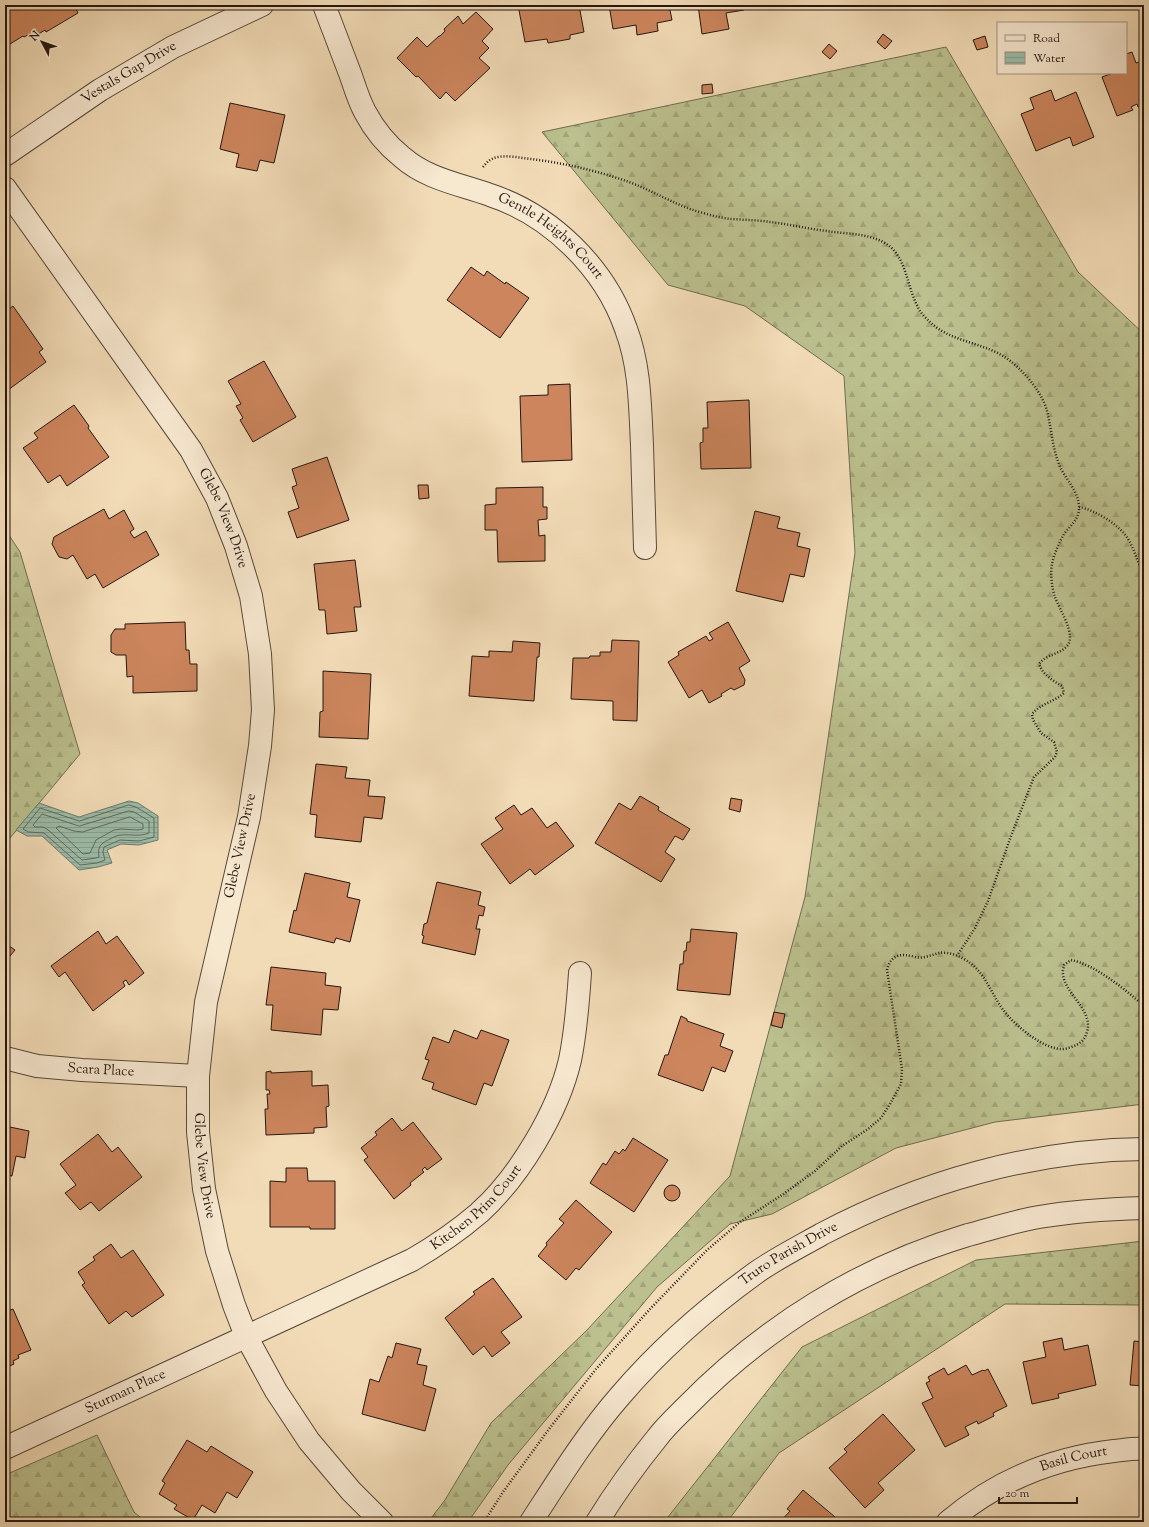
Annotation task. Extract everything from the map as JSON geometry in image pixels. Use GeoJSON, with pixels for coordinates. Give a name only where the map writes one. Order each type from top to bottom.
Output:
{"type":"FeatureCollection","features":[{"type":"Feature","properties":{"kind":"street","name":"Vestals Gap Drive"},"geometry":{"type":"LineString","coordinates":[[5,155],[106,86],[173,47],[262,5]]}},
{"type":"Feature","properties":{"kind":"street","name":"Gentle Heights Court"},"geometry":{"type":"LineString","coordinates":[[324,5],[364,111],[382,138],[402,158],[428,174],[454,185],[491,195],[527,211],[559,233],[587,261],[605,286],[626,328],[637,366],[640,399],[645,548]]}},
{"type":"Feature","properties":{"kind":"street","name":"Glebe View Drive"},"geometry":{"type":"LineString","coordinates":[[5,188],[191,450],[217,498],[236,546],[251,596],[260,654],[263,710],[260,746],[249,817],[206,1002],[198,1076],[198,1132],[204,1189],[217,1251],[234,1305],[246,1336],[276,1391],[309,1441],[351,1491],[382,1522]]}},
{"type":"Feature","properties":{"kind":"street","name":"Kitchen Prim Court"},"geometry":{"type":"LineString","coordinates":[[246,1336],[412,1260],[445,1240],[480,1212],[505,1185],[534,1145],[555,1103],[570,1062],[578,1017],[580,973]]}},
{"type":"Feature","properties":{"kind":"street","name":"Scara Place"},"geometry":{"type":"LineString","coordinates":[[5,1058],[37,1066],[82,1070],[198,1076]]}},
{"type":"Feature","properties":{"kind":"street","name":"Truro Parish Drive"},"geometry":{"type":"LineString","coordinates":[[531,1522],[591,1431],[620,1395],[651,1362],[686,1329],[724,1297],[759,1271],[847,1221],[937,1184],[983,1170],[1058,1156],[1120,1149],[1144,1149]]}},
{"type":"Feature","properties":{"kind":"street"},"geometry":{"type":"LineString","coordinates":[[597,1522],[657,1437],[710,1382],[782,1324],[836,1290],[884,1267],[937,1245],[988,1230],[1037,1217],[1096,1210],[1144,1208]]}},
{"type":"Feature","properties":{"kind":"street","name":"Sturman Place"},"geometry":{"type":"LineString","coordinates":[[5,1448],[246,1336]]}},
{"type":"Feature","properties":{"kind":"street","name":"Basil Court"},"geometry":{"type":"LineString","coordinates":[[948,1522],[966,1507],[1010,1481],[1050,1464],[1093,1453],[1144,1449]]}},
{"type":"Feature","properties":{"kind":"path"},"geometry":{"type":"LineString","coordinates":[[476,191],[481,169],[487,162],[496,158],[511,156],[543,160],[588,169],[629,182],[690,209],[729,219],[770,222],[800,228],[871,237],[884,242],[894,250],[902,263],[908,284],[918,308],[932,324],[948,335],[983,346],[1004,356],[1017,367],[1034,386],[1046,409],[1053,448],[1062,470],[1075,491],[1079,508],[1078,515],[1074,522],[1066,530],[1058,543],[1051,567],[1054,595],[1068,626],[1070,640],[1067,646],[1044,657],[1039,664],[1041,671],[1062,686],[1064,693],[1037,708],[1032,714],[1032,720],[1041,733],[1054,742],[1056,752],[1055,757],[1034,776],[1010,836],[988,901],[957,956]]}},
{"type":"Feature","properties":{"kind":"path"},"geometry":{"type":"LineString","coordinates":[[1079,508],[1088,509],[1101,516],[1114,525],[1128,538],[1144,573]]}},
{"type":"Feature","properties":{"kind":"path"},"geometry":{"type":"LineString","coordinates":[[484,1522],[503,1492],[549,1429],[596,1369],[707,1250],[740,1222],[782,1195],[815,1171],[842,1146],[868,1129],[881,1118],[901,1084],[902,1069],[888,970],[889,962],[894,958],[904,954],[920,958],[941,953],[957,956],[969,962],[981,972],[1002,1007],[1014,1023],[1033,1038],[1050,1047],[1064,1049],[1077,1046],[1085,1037],[1088,1027],[1087,1016],[1066,985],[1063,974],[1064,965],[1071,960],[1081,962],[1098,971],[1131,994],[1144,1006]]}},
{"type":"Feature","properties":{"kind":"green space"},"geometry":{"type":"Polygon","coordinates":[[[946,47],[1078,272],[1144,334],[1144,1104],[995,1122],[896,1148],[772,1214],[730,1224],[657,1287],[508,1465],[468,1522],[428,1522],[445,1500],[491,1423],[587,1330],[730,1176],[805,897],[855,553],[844,376],[745,306],[668,285],[542,132],[946,47]]]}},
{"type":"Feature","properties":{"kind":"green space"},"geometry":{"type":"Polygon","coordinates":[[[5,529],[20,552],[80,754],[5,844],[5,529]]]}},
{"type":"Feature","properties":{"kind":"green space"},"geometry":{"type":"Polygon","coordinates":[[[1144,1241],[1144,1305],[1005,1304],[779,1453],[727,1522],[664,1522],[802,1347],[976,1260],[1144,1241]]]}},
{"type":"Feature","properties":{"kind":"green space"},"geometry":{"type":"Polygon","coordinates":[[[97,1435],[134,1512],[146,1522],[5,1522],[5,1475],[97,1435]]]}},
{"type":"Feature","properties":{"kind":"water"},"geometry":{"type":"Polygon","coordinates":[[[129,801],[138,803],[158,816],[158,840],[139,845],[121,844],[107,850],[112,863],[98,867],[79,870],[42,836],[27,836],[16,830],[39,803],[79,817],[129,801]]]}},
{"type":"Feature","properties":{"kind":"building"},"geometry":{"type":"Polygon","coordinates":[[[5,5],[74,5],[78,13],[46,32],[45,30],[32,38],[30,34],[24,37],[23,36],[10,44],[5,35],[5,5]]]}},
{"type":"Feature","properties":{"kind":"building"},"geometry":{"type":"Polygon","coordinates":[[[518,5],[579,5],[584,32],[570,35],[570,39],[548,43],[547,39],[525,42],[518,5]]]}},
{"type":"Feature","properties":{"kind":"building"},"geometry":{"type":"Polygon","coordinates":[[[609,5],[669,5],[672,20],[657,23],[658,31],[637,35],[636,25],[613,29],[609,5]]]}},
{"type":"Feature","properties":{"kind":"building"},"geometry":{"type":"Polygon","coordinates":[[[698,5],[744,5],[744,10],[726,13],[729,29],[702,34],[698,5]]]}},
{"type":"Feature","properties":{"kind":"building"},"geometry":{"type":"Polygon","coordinates":[[[476,12],[493,29],[482,41],[489,48],[479,58],[490,68],[455,101],[446,92],[440,99],[418,76],[416,77],[397,58],[417,37],[427,47],[445,31],[444,29],[458,16],[463,24],[476,12]]]}},
{"type":"Feature","properties":{"kind":"building"},"geometry":{"type":"Polygon","coordinates":[[[883,34],[892,41],[885,49],[877,42],[883,34]]]}},
{"type":"Feature","properties":{"kind":"building"},"geometry":{"type":"Polygon","coordinates":[[[985,36],[988,47],[977,50],[973,40],[985,36]]]}},
{"type":"Feature","properties":{"kind":"building"},"geometry":{"type":"Polygon","coordinates":[[[829,44],[837,51],[830,59],[822,52],[829,44]]]}},
{"type":"Feature","properties":{"kind":"building"},"geometry":{"type":"Polygon","coordinates":[[[1132,52],[1136,63],[1144,60],[1144,105],[1138,107],[1137,104],[1131,107],[1133,110],[1117,116],[1102,77],[1110,74],[1127,74],[1127,54],[1132,52]]]}},
{"type":"Feature","properties":{"kind":"building"},"geometry":{"type":"Polygon","coordinates":[[[712,84],[713,93],[702,94],[702,85],[712,84]]]}},
{"type":"Feature","properties":{"kind":"building"},"geometry":{"type":"Polygon","coordinates":[[[1051,90],[1055,101],[1076,92],[1094,137],[1073,146],[1070,137],[1036,151],[1021,114],[1034,109],[1030,98],[1051,90]]]}},
{"type":"Feature","properties":{"kind":"building"},"geometry":{"type":"Polygon","coordinates":[[[230,103],[285,115],[274,163],[260,160],[257,171],[236,167],[239,154],[220,149],[230,103]]]}},
{"type":"Feature","properties":{"kind":"building"},"geometry":{"type":"Polygon","coordinates":[[[471,267],[484,276],[487,271],[505,284],[506,282],[529,298],[500,338],[447,300],[471,267]]]}},
{"type":"Feature","properties":{"kind":"building"},"geometry":{"type":"Polygon","coordinates":[[[13,306],[43,349],[39,352],[46,362],[8,390],[5,386],[5,312],[13,306]]]}},
{"type":"Feature","properties":{"kind":"building"},"geometry":{"type":"Polygon","coordinates":[[[264,361],[296,417],[253,442],[240,420],[243,418],[236,406],[241,404],[228,381],[264,361]]]}},
{"type":"Feature","properties":{"kind":"building"},"geometry":{"type":"Polygon","coordinates":[[[570,384],[572,460],[522,462],[520,396],[548,395],[548,385],[570,384]]]}},
{"type":"Feature","properties":{"kind":"building"},"geometry":{"type":"Polygon","coordinates":[[[749,400],[751,468],[701,469],[700,443],[703,442],[703,428],[708,428],[707,402],[749,400]]]}},
{"type":"Feature","properties":{"kind":"building"},"geometry":{"type":"Polygon","coordinates":[[[74,405],[89,426],[88,428],[109,457],[67,486],[60,475],[48,483],[23,448],[38,438],[34,433],[74,405]]]}},
{"type":"Feature","properties":{"kind":"building"},"geometry":{"type":"Polygon","coordinates":[[[327,457],[349,520],[297,538],[288,512],[299,508],[292,487],[297,485],[292,469],[327,457]]]}},
{"type":"Feature","properties":{"kind":"building"},"geometry":{"type":"Polygon","coordinates":[[[418,485],[428,485],[429,498],[419,499],[418,485]]]}},
{"type":"Feature","properties":{"kind":"building"},"geometry":{"type":"Polygon","coordinates":[[[543,487],[543,507],[547,507],[547,519],[538,520],[539,536],[545,535],[545,561],[498,562],[497,530],[485,530],[485,505],[496,504],[496,488],[543,487]]]}},
{"type":"Feature","properties":{"kind":"building"},"geometry":{"type":"Polygon","coordinates":[[[104,509],[109,519],[124,510],[134,529],[130,532],[134,538],[146,531],[159,555],[103,588],[95,574],[87,579],[73,555],[67,559],[59,557],[52,544],[54,537],[104,509]]]}},
{"type":"Feature","properties":{"kind":"building"},"geometry":{"type":"Polygon","coordinates":[[[755,511],[780,517],[777,528],[800,533],[797,546],[810,549],[804,577],[790,574],[783,602],[736,591],[755,511]]]}},
{"type":"Feature","properties":{"kind":"building"},"geometry":{"type":"Polygon","coordinates":[[[355,560],[361,607],[354,607],[357,631],[327,634],[325,610],[319,610],[314,564],[355,560]]]}},
{"type":"Feature","properties":{"kind":"building"},"geometry":{"type":"Polygon","coordinates":[[[185,622],[186,650],[189,650],[190,664],[197,664],[197,691],[133,693],[133,676],[127,677],[126,655],[116,655],[111,652],[111,635],[115,629],[125,629],[125,624],[185,622]]]}},
{"type":"Feature","properties":{"kind":"building"},"geometry":{"type":"Polygon","coordinates":[[[728,622],[750,661],[739,668],[745,680],[744,685],[734,690],[731,688],[721,694],[722,696],[709,703],[702,690],[689,698],[668,662],[679,655],[678,652],[706,636],[709,641],[713,639],[709,633],[728,622]]]}},
{"type":"Feature","properties":{"kind":"building"},"geometry":{"type":"Polygon","coordinates":[[[612,640],[639,641],[637,721],[613,720],[613,701],[571,699],[573,658],[589,658],[590,656],[600,656],[600,652],[611,652],[612,640]]]}},
{"type":"Feature","properties":{"kind":"building"},"geometry":{"type":"Polygon","coordinates":[[[513,641],[540,643],[539,657],[537,657],[534,701],[469,696],[472,656],[489,657],[489,651],[512,652],[513,641]]]}},
{"type":"Feature","properties":{"kind":"building"},"geometry":{"type":"Polygon","coordinates":[[[323,671],[371,674],[368,739],[319,737],[320,712],[323,711],[323,671]]]}},
{"type":"Feature","properties":{"kind":"building"},"geometry":{"type":"Polygon","coordinates":[[[316,764],[347,767],[345,778],[370,780],[368,796],[385,797],[382,819],[364,817],[361,842],[315,837],[317,815],[310,814],[316,764]]]}},
{"type":"Feature","properties":{"kind":"building"},"geometry":{"type":"Polygon","coordinates":[[[640,796],[659,807],[658,810],[690,829],[683,840],[675,836],[665,852],[675,859],[661,882],[595,843],[619,803],[631,810],[640,796]]]}},
{"type":"Feature","properties":{"kind":"building"},"geometry":{"type":"Polygon","coordinates":[[[731,798],[742,800],[740,812],[729,809],[731,798]]]}},
{"type":"Feature","properties":{"kind":"building"},"geometry":{"type":"Polygon","coordinates":[[[514,805],[521,815],[532,808],[547,828],[556,822],[574,846],[535,875],[530,869],[510,884],[481,844],[503,829],[495,818],[514,805]]]}},
{"type":"Feature","properties":{"kind":"building"},"geometry":{"type":"Polygon","coordinates":[[[305,873],[350,883],[347,897],[360,900],[350,942],[336,938],[334,943],[289,932],[294,910],[296,911],[305,873]]]}},
{"type":"Feature","properties":{"kind":"building"},"geometry":{"type":"Polygon","coordinates":[[[437,882],[481,892],[478,905],[485,907],[483,916],[479,915],[476,929],[480,929],[475,955],[422,943],[424,936],[422,935],[424,924],[427,923],[437,882]]]}},
{"type":"Feature","properties":{"kind":"building"},"geometry":{"type":"Polygon","coordinates":[[[691,929],[737,933],[730,995],[677,990],[680,964],[683,964],[684,951],[686,951],[687,942],[690,942],[691,929]]]}},
{"type":"Feature","properties":{"kind":"building"},"geometry":{"type":"Polygon","coordinates":[[[98,931],[106,944],[117,936],[144,973],[129,985],[126,980],[123,982],[125,986],[93,1011],[65,972],[59,977],[51,966],[98,931]]]}},
{"type":"Feature","properties":{"kind":"building"},"geometry":{"type":"Polygon","coordinates":[[[5,943],[15,950],[5,962],[5,943]]]}},
{"type":"Feature","properties":{"kind":"building"},"geometry":{"type":"Polygon","coordinates":[[[271,967],[326,973],[325,985],[341,987],[338,1010],[323,1009],[321,1035],[271,1030],[273,1005],[266,1005],[271,967]]]}},
{"type":"Feature","properties":{"kind":"building"},"geometry":{"type":"Polygon","coordinates":[[[774,1012],[785,1014],[782,1028],[771,1025],[774,1012]]]}},
{"type":"Feature","properties":{"kind":"building"},"geometry":{"type":"Polygon","coordinates":[[[681,1016],[687,1019],[687,1021],[724,1034],[720,1046],[733,1051],[725,1072],[712,1067],[703,1091],[658,1075],[665,1055],[668,1055],[681,1016]]]}},
{"type":"Feature","properties":{"kind":"building"},"geometry":{"type":"Polygon","coordinates":[[[454,1030],[477,1039],[481,1030],[509,1040],[492,1086],[484,1083],[476,1105],[432,1089],[434,1083],[422,1079],[429,1060],[425,1059],[433,1037],[449,1043],[454,1030]]]}},
{"type":"Feature","properties":{"kind":"building"},"geometry":{"type":"Polygon","coordinates":[[[271,1071],[271,1073],[312,1071],[312,1086],[328,1085],[329,1106],[326,1107],[327,1127],[314,1128],[314,1133],[266,1135],[265,1109],[268,1109],[267,1094],[270,1094],[269,1090],[266,1090],[266,1072],[271,1071]]]}},
{"type":"Feature","properties":{"kind":"building"},"geometry":{"type":"Polygon","coordinates":[[[392,1118],[402,1131],[413,1122],[442,1159],[427,1170],[425,1167],[422,1170],[424,1172],[394,1199],[364,1160],[368,1157],[361,1148],[377,1135],[375,1132],[392,1118]]]}},
{"type":"Feature","properties":{"kind":"building"},"geometry":{"type":"Polygon","coordinates":[[[5,1126],[29,1131],[25,1158],[16,1156],[12,1176],[5,1175],[5,1126]]]}},
{"type":"Feature","properties":{"kind":"building"},"geometry":{"type":"Polygon","coordinates":[[[98,1134],[112,1152],[118,1147],[142,1177],[99,1211],[91,1202],[80,1210],[65,1193],[76,1185],[60,1164],[98,1134]]]}},
{"type":"Feature","properties":{"kind":"building"},"geometry":{"type":"Polygon","coordinates":[[[633,1138],[668,1160],[634,1212],[590,1183],[603,1163],[606,1165],[615,1151],[619,1154],[623,1149],[625,1151],[633,1138]]]}},
{"type":"Feature","properties":{"kind":"building"},"geometry":{"type":"Polygon","coordinates":[[[286,1168],[307,1168],[308,1181],[335,1181],[335,1229],[310,1229],[310,1227],[270,1227],[270,1181],[286,1182],[286,1168]]]}},
{"type":"Feature","properties":{"kind":"building"},"geometry":{"type":"Polygon","coordinates":[[[672,1185],[679,1190],[680,1193],[675,1200],[672,1201],[665,1196],[664,1193],[669,1186],[672,1185]]]}},
{"type":"Feature","properties":{"kind":"building"},"geometry":{"type":"Polygon","coordinates":[[[576,1200],[612,1232],[579,1270],[576,1268],[566,1280],[538,1256],[547,1245],[546,1243],[564,1223],[559,1219],[576,1200]]]}},
{"type":"Feature","properties":{"kind":"building"},"geometry":{"type":"Polygon","coordinates":[[[111,1244],[121,1258],[133,1250],[164,1295],[132,1317],[126,1311],[109,1324],[82,1285],[85,1283],[78,1272],[95,1260],[93,1257],[111,1244]]]}},
{"type":"Feature","properties":{"kind":"building"},"geometry":{"type":"Polygon","coordinates":[[[493,1278],[522,1317],[501,1332],[510,1343],[492,1357],[484,1346],[473,1355],[445,1318],[475,1294],[473,1292],[493,1278]]]}},
{"type":"Feature","properties":{"kind":"building"},"geometry":{"type":"Polygon","coordinates":[[[13,1309],[31,1350],[18,1355],[19,1358],[13,1361],[14,1364],[5,1368],[5,1312],[13,1309]]]}},
{"type":"Feature","properties":{"kind":"building"},"geometry":{"type":"Polygon","coordinates":[[[1062,1338],[1064,1350],[1088,1345],[1096,1385],[1058,1394],[1059,1398],[1032,1404],[1023,1362],[1046,1357],[1043,1342],[1062,1338]]]}},
{"type":"Feature","properties":{"kind":"building"},"geometry":{"type":"Polygon","coordinates":[[[1134,1341],[1144,1342],[1144,1386],[1130,1385],[1134,1341]]]}},
{"type":"Feature","properties":{"kind":"building"},"geometry":{"type":"Polygon","coordinates":[[[396,1343],[421,1349],[417,1364],[427,1366],[423,1385],[436,1389],[425,1431],[362,1414],[370,1379],[379,1382],[388,1356],[392,1358],[396,1343]]]}},
{"type":"Feature","properties":{"kind":"building"},"geometry":{"type":"Polygon","coordinates":[[[966,1365],[972,1375],[988,1369],[1007,1406],[993,1413],[994,1416],[978,1424],[977,1421],[965,1427],[969,1435],[945,1447],[922,1403],[933,1398],[926,1383],[930,1381],[928,1377],[944,1368],[948,1375],[966,1365]]]}},
{"type":"Feature","properties":{"kind":"building"},"geometry":{"type":"Polygon","coordinates":[[[883,1414],[915,1450],[878,1483],[884,1490],[865,1508],[829,1468],[847,1452],[844,1449],[883,1414]]]}},
{"type":"Feature","properties":{"kind":"building"},"geometry":{"type":"Polygon","coordinates":[[[187,1440],[207,1452],[211,1446],[253,1472],[237,1498],[227,1492],[215,1513],[202,1505],[193,1520],[174,1509],[177,1505],[159,1494],[165,1483],[162,1481],[187,1440]]]}},
{"type":"Feature","properties":{"kind":"building"},"geometry":{"type":"Polygon","coordinates":[[[803,1490],[841,1522],[780,1522],[790,1511],[787,1509],[803,1490]]]}}]}
